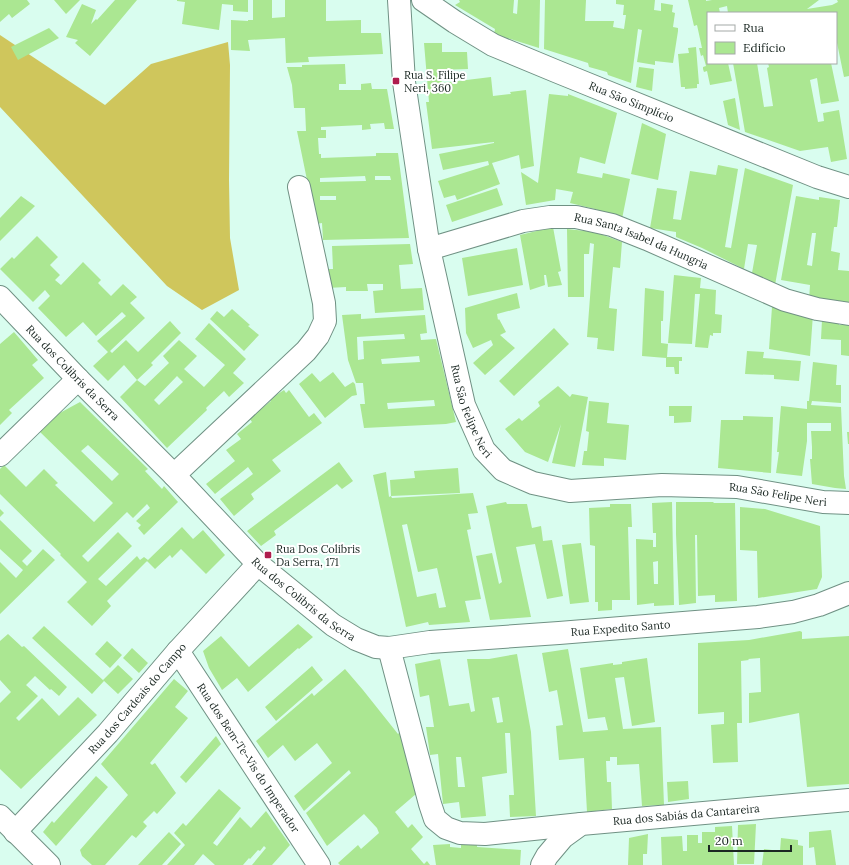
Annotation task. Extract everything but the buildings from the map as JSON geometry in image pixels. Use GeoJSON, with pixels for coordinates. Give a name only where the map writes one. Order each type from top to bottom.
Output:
{"type":"FeatureCollection","features":[{"type":"Feature","properties":{"kind":"street","name":"Rua São Felipe Neri"},"geometry":{"type":"LineString","coordinates":[[399,0],[404,82],[429,249],[464,405],[484,450],[503,470],[533,483],[570,491],[662,485],[737,487],[822,502],[849,503]]}},
{"type":"Feature","properties":{"kind":"street","name":"Rua São Simplício"},"geometry":{"type":"LineString","coordinates":[[423,0],[455,22],[493,45],[802,171],[849,187]]}},
{"type":"Feature","properties":{"kind":"street"},"geometry":{"type":"LineString","coordinates":[[174,475],[306,351],[318,336],[325,321],[324,303],[299,187]]}},
{"type":"Feature","properties":{"kind":"street","name":"Rua Santa Isabel da Hungria"},"geometry":{"type":"LineString","coordinates":[[429,249],[523,221],[550,217],[576,217],[612,225],[648,239],[785,300],[817,310],[849,314]]}},
{"type":"Feature","properties":{"kind":"street","name":"Rua dos Colibris da Serra"},"geometry":{"type":"LineString","coordinates":[[0,297],[78,379],[174,475],[258,564],[333,625],[356,640],[376,647],[389,648]]}},
{"type":"Feature","properties":{"kind":"street"},"geometry":{"type":"LineString","coordinates":[[0,455],[78,379]]}},
{"type":"Feature","properties":{"kind":"street","name":"Rua dos Cardeais do Campo"},"geometry":{"type":"LineString","coordinates":[[16,832],[108,733],[178,651],[258,564]]}},
{"type":"Feature","properties":{"kind":"street","name":"Rua Expedito Santo"},"geometry":{"type":"LineString","coordinates":[[389,648],[430,642],[758,617],[793,612],[819,605],[849,593]]}},
{"type":"Feature","properties":{"kind":"street"},"geometry":{"type":"LineString","coordinates":[[389,648],[435,819],[446,828],[460,833],[485,834],[581,824]]}},
{"type":"Feature","properties":{"kind":"street","name":"Rua dos Bem-Te-Vis do Imperador"},"geometry":{"type":"LineString","coordinates":[[178,651],[319,865]]}},
{"type":"Feature","properties":{"kind":"street","name":"Rua dos Sabiás da Cantareira"},"geometry":{"type":"LineString","coordinates":[[581,824],[849,800]]}},
{"type":"Feature","properties":{"kind":"street"},"geometry":{"type":"LineString","coordinates":[[0,816],[49,865]]}},
{"type":"Feature","properties":{"kind":"street"},"geometry":{"type":"LineString","coordinates":[[542,865],[547,856],[563,837],[581,824]]}},
{"type":"Feature","properties":{"kind":"shaded area"},"geometry":{"type":"Polygon","coordinates":[[[0,35],[105,105],[151,64],[228,42],[230,65],[230,238],[239,290],[202,310],[167,286],[0,107],[0,35]]]}},
{"type":"Feature","properties":{"kind":"place","name":"Rua S. Filipe Neri, 360"},"geometry":{"type":"Point","coordinates":[396,81]}},
{"type":"Feature","properties":{"kind":"place","name":"Rua Dos Colibris Da Serra, 171"},"geometry":{"type":"Point","coordinates":[268,555]}}]}
